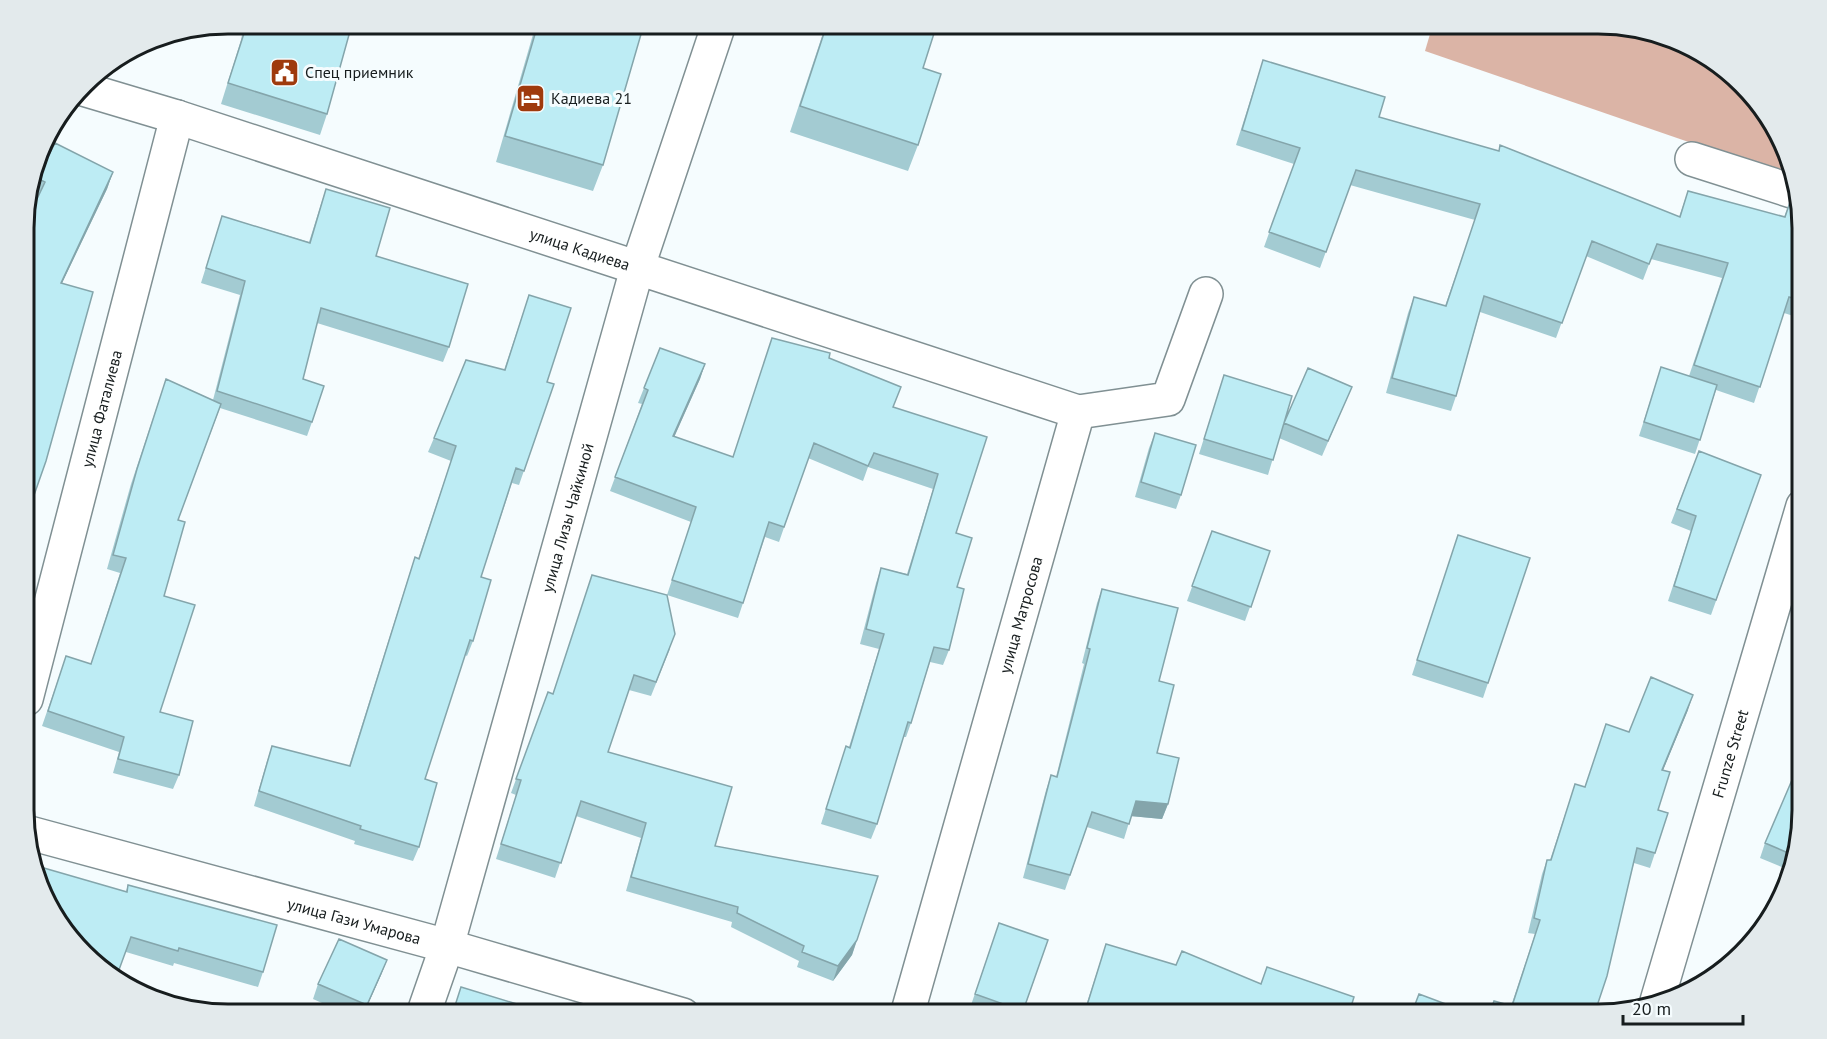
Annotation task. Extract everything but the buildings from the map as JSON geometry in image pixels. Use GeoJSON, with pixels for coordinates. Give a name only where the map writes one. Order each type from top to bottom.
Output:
{"type":"FeatureCollection","features":[{"type":"Feature","properties":{"kind":"street","name":"улица Лизы Чайкиной"},"geometry":{"type":"LineString","coordinates":[[427,1004],[447,946],[636,269],[716,34]]}},
{"type":"Feature","properties":{"kind":"street","name":"улица Кадиева"},"geometry":{"type":"LineString","coordinates":[[92,92],[177,117],[1078,412]]}},
{"type":"Feature","properties":{"kind":"street","name":"улица Фаталиева"},"geometry":{"type":"LineString","coordinates":[[34,668],[177,117]]}},
{"type":"Feature","properties":{"kind":"street"},"geometry":{"type":"LineString","coordinates":[[1692,159],[1789,190]]}},
{"type":"Feature","properties":{"kind":"street"},"geometry":{"type":"LineString","coordinates":[[1078,412],[1168,399],[1206,294]]}},
{"type":"Feature","properties":{"kind":"street","name":"улица Матросова"},"geometry":{"type":"LineString","coordinates":[[910,1004],[1078,412]]}},
{"type":"Feature","properties":{"kind":"street","name":"Frunze Street"},"geometry":{"type":"LineString","coordinates":[[1659,995],[1792,543]]}},
{"type":"Feature","properties":{"kind":"street","name":"улица Гази Умарова"},"geometry":{"type":"LineString","coordinates":[[36,835],[447,946],[645,1004]]}},
{"type":"Feature","properties":{"kind":"shaded area"},"geometry":{"type":"Polygon","coordinates":[[[1430,34],[1598,34],[1649,41],[1673,49],[1696,60],[1717,75],[1744,101],[1760,121],[1772,143],[1785,175],[1425,51],[1430,34]]]}},
{"type":"Feature","properties":{"kind":"place","name":"Спец приемник"},"geometry":{"type":"Point","coordinates":[284,72]}},
{"type":"Feature","properties":{"kind":"place","name":"Кадиева 21"},"geometry":{"type":"Point","coordinates":[530,98]}}]}
